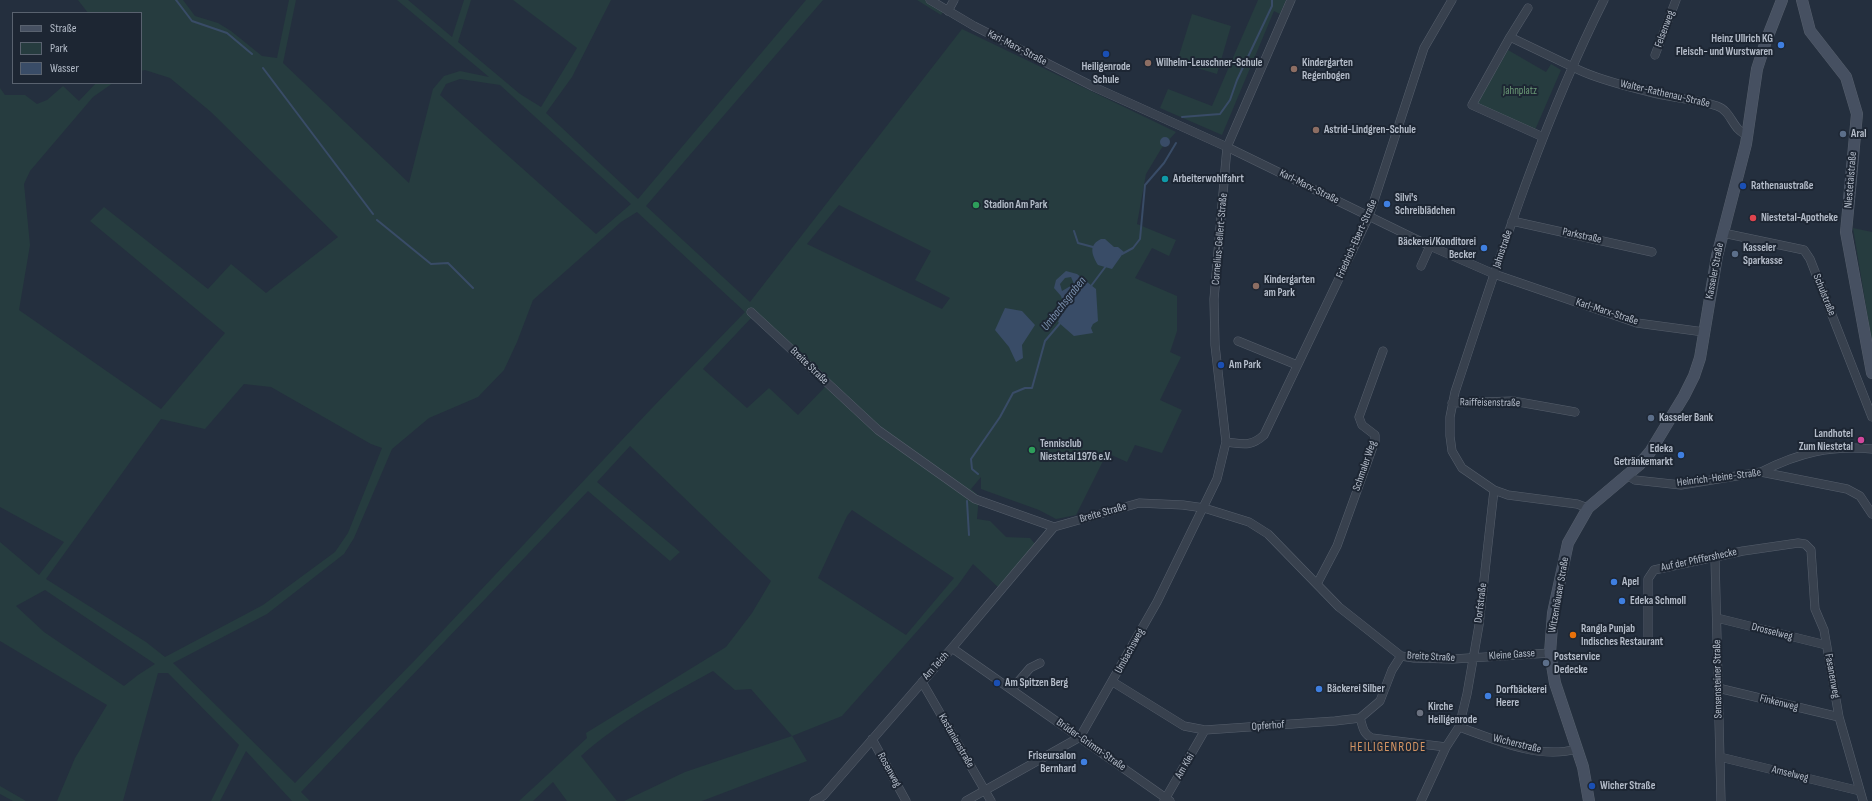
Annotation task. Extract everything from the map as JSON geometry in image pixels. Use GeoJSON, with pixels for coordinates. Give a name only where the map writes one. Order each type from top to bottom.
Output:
{"type":"FeatureCollection","features":[{"type":"Feature","properties":{"kind":"main road","name":"Kasseler Straße"},"geometry":{"type":"LineString","coordinates":[[1588,508],[1627,475],[1650,452],[1684,396],[1700,358],[1723,233],[1747,135],[1759,62],[1782,0]]}},
{"type":"Feature","properties":{"kind":"main road","name":"Niestetalstraße"},"geometry":{"type":"LineString","coordinates":[[1802,0],[1810,31],[1846,77],[1857,114],[1846,232],[1872,373]]}},
{"type":"Feature","properties":{"kind":"main road","name":"Witzenhäuser Straße"},"geometry":{"type":"LineString","coordinates":[[1588,508],[1568,543],[1553,613],[1550,653],[1557,690],[1584,772],[1589,801]]}},
{"type":"Feature","properties":{"kind":"street","name":"Karl-Marx-Straße"},"geometry":{"type":"LineString","coordinates":[[930,0],[1013,47],[1087,84],[1227,147],[1430,246],[1494,274],[1637,323],[1704,332]]}},
{"type":"Feature","properties":{"kind":"street"},"geometry":{"type":"LineString","coordinates":[[948,11],[954,0]]}},
{"type":"Feature","properties":{"kind":"street","name":"Cornelius-Gellert-Straße"},"geometry":{"type":"LineString","coordinates":[[1226,442],[1217,372],[1214,322],[1227,147],[1290,0]]}},
{"type":"Feature","properties":{"kind":"street","name":"Friedrich-Ebert-Straße"},"geometry":{"type":"LineString","coordinates":[[1226,442],[1243,444],[1255,443],[1264,435],[1369,216],[1424,48],[1452,0]]}},
{"type":"Feature","properties":{"kind":"street","name":"Jahnstraße"},"geometry":{"type":"LineString","coordinates":[[1494,490],[1462,468],[1452,451],[1450,436],[1452,403],[1512,221],[1543,137],[1572,66],[1604,0]]}},
{"type":"Feature","properties":{"kind":"street","name":"Felsenweg"},"geometry":{"type":"LineString","coordinates":[[1655,55],[1672,1]]}},
{"type":"Feature","properties":{"kind":"street"},"geometry":{"type":"LineString","coordinates":[[1528,8],[1472,105],[1543,137]]}},
{"type":"Feature","properties":{"kind":"street"},"geometry":{"type":"LineString","coordinates":[[1510,37],[1572,66]]}},
{"type":"Feature","properties":{"kind":"street","name":"Walter-Rathenau-Straße"},"geometry":{"type":"LineString","coordinates":[[1572,66],[1649,92],[1703,102],[1720,107],[1725,110],[1738,131],[1747,135]]}},
{"type":"Feature","properties":{"kind":"street","name":"Parkstraße"},"geometry":{"type":"LineString","coordinates":[[1512,221],[1652,252]]}},
{"type":"Feature","properties":{"kind":"street","name":"Schulstraße"},"geometry":{"type":"LineString","coordinates":[[1723,233],[1804,250],[1810,259],[1872,417]]}},
{"type":"Feature","properties":{"kind":"street"},"geometry":{"type":"LineString","coordinates":[[1421,266],[1430,246]]}},
{"type":"Feature","properties":{"kind":"street","name":"Breite Straße"},"geometry":{"type":"LineString","coordinates":[[751,312],[878,430],[910,455],[975,499],[1054,527],[1139,503],[1183,505],[1204,508],[1249,522],[1268,534],[1339,606],[1401,656],[1434,659],[1474,657]]}},
{"type":"Feature","properties":{"kind":"street"},"geometry":{"type":"LineString","coordinates":[[1238,342],[1297,365]]}},
{"type":"Feature","properties":{"kind":"street","name":"Schmaler Weg"},"geometry":{"type":"LineString","coordinates":[[1316,584],[1337,546],[1375,441],[1375,435],[1362,425],[1359,417],[1383,351]]}},
{"type":"Feature","properties":{"kind":"street","name":"Raiffeisenstraße"},"geometry":{"type":"LineString","coordinates":[[1452,403],[1513,402],[1575,412]]}},
{"type":"Feature","properties":{"kind":"street","name":"Umbachsweg"},"geometry":{"type":"LineString","coordinates":[[966,801],[1080,737],[1113,682],[1157,602],[1204,508],[1217,479],[1226,442]]}},
{"type":"Feature","properties":{"kind":"street"},"geometry":{"type":"LineString","coordinates":[[1761,472],[1782,462],[1817,450],[1857,448],[1872,449]]}},
{"type":"Feature","properties":{"kind":"street","name":"Heinrich-Heine-Straße"},"geometry":{"type":"LineString","coordinates":[[1627,475],[1635,480],[1680,484],[1761,472],[1847,489],[1860,496],[1872,514]]}},
{"type":"Feature","properties":{"kind":"street"},"geometry":{"type":"LineString","coordinates":[[1494,490],[1508,495],[1577,504],[1588,508]]}},
{"type":"Feature","properties":{"kind":"street","name":"Dorfstraße"},"geometry":{"type":"LineString","coordinates":[[1421,801],[1446,747],[1459,727],[1474,657],[1494,490]]}},
{"type":"Feature","properties":{"kind":"street","name":"Am Teich"},"geometry":{"type":"LineString","coordinates":[[819,800],[952,648],[1054,527]]}},
{"type":"Feature","properties":{"kind":"street","name":"Auf der Pfiffershecke"},"geometry":{"type":"LineString","coordinates":[[1648,637],[1648,579],[1651,572],[1743,551],[1798,544],[1805,544],[1811,550]]}},
{"type":"Feature","properties":{"kind":"street","name":"Fasanenweg"},"geometry":{"type":"LineString","coordinates":[[1811,550],[1814,609],[1824,630],[1839,717],[1860,792],[1864,801]]}},
{"type":"Feature","properties":{"kind":"street","name":"Sensensteiner Straße"},"geometry":{"type":"LineString","coordinates":[[1715,558],[1721,801]]}},
{"type":"Feature","properties":{"kind":"street","name":"Drosselweg"},"geometry":{"type":"LineString","coordinates":[[1717,618],[1826,645]]}},
{"type":"Feature","properties":{"kind":"street","name":"Brüder-Grimm-Straße"},"geometry":{"type":"LineString","coordinates":[[952,648],[1080,737],[1167,800]]}},
{"type":"Feature","properties":{"kind":"street","name":"Kleine Gasse"},"geometry":{"type":"LineString","coordinates":[[1474,657],[1550,653]]}},
{"type":"Feature","properties":{"kind":"street"},"geometry":{"type":"LineString","coordinates":[[1401,656],[1392,670],[1380,701],[1360,718],[1364,731],[1366,735],[1372,738],[1446,747]]}},
{"type":"Feature","properties":{"kind":"street"},"geometry":{"type":"LineString","coordinates":[[1012,689],[1030,668],[1040,663]]}},
{"type":"Feature","properties":{"kind":"street","name":"Kastanienstraße"},"geometry":{"type":"LineString","coordinates":[[922,682],[991,801]]}},
{"type":"Feature","properties":{"kind":"street","name":"Opferhof"},"geometry":{"type":"LineString","coordinates":[[1113,682],[1184,726],[1205,730],[1335,722],[1360,718]]}},
{"type":"Feature","properties":{"kind":"street","name":"Finkenweg"},"geometry":{"type":"LineString","coordinates":[[1718,688],[1839,717]]}},
{"type":"Feature","properties":{"kind":"street","name":"Wicherstraße"},"geometry":{"type":"LineString","coordinates":[[1459,727],[1514,746],[1540,751],[1570,751],[1576,749]]}},
{"type":"Feature","properties":{"kind":"street","name":"Am Klei"},"geometry":{"type":"LineString","coordinates":[[1167,800],[1205,730]]}},
{"type":"Feature","properties":{"kind":"street","name":"Rosenweg"},"geometry":{"type":"LineString","coordinates":[[872,739],[906,801]]}},
{"type":"Feature","properties":{"kind":"street","name":"Amselweg"},"geometry":{"type":"LineString","coordinates":[[1720,757],[1860,792]]}},
{"type":"Feature","properties":{"kind":"green space"},"geometry":{"type":"Polygon","coordinates":[[[78,0],[183,0],[195,16],[218,23],[231,31],[262,56],[277,58],[289,0],[296,0],[283,63],[409,183],[433,89],[444,76],[460,71],[489,77],[397,0],[408,0],[452,37],[464,0],[471,0],[458,42],[520,94],[541,107],[577,48],[513,0],[611,0],[572,77],[546,113],[638,199],[806,0],[823,0],[646,206],[750,302],[962,29],[1176,132],[1161,149],[1146,174],[1137,224],[1176,240],[1169,256],[1152,248],[1135,278],[1177,296],[1177,331],[1170,352],[1181,357],[1160,400],[1182,410],[1162,453],[1135,445],[1127,462],[1107,453],[1076,515],[1056,519],[1039,510],[981,489],[981,477],[971,489],[979,496],[977,519],[990,521],[1006,537],[1030,538],[1036,545],[999,588],[973,564],[958,585],[842,716],[792,736],[751,689],[735,690],[713,671],[661,700],[612,731],[581,756],[617,801],[567,801],[553,782],[533,801],[519,801],[587,738],[586,733],[726,647],[752,613],[771,581],[630,446],[597,482],[680,552],[670,561],[588,491],[301,792],[310,801],[292,801],[246,751],[220,801],[211,801],[239,745],[168,673],[158,673],[123,801],[57,801],[75,758],[107,705],[0,641],[0,542],[39,575],[64,542],[0,507],[0,88],[5,95],[25,95],[37,104],[47,100],[63,86],[79,101],[95,84],[112,84],[93,97],[30,171],[24,184],[30,245],[19,310],[161,409],[225,333],[90,221],[104,207],[208,289],[231,264],[266,293],[338,237],[211,112],[170,78],[145,70],[142,71],[142,12],[87,12],[78,0]],[[460,79],[446,84],[440,95],[596,234],[631,204],[500,85],[460,79]],[[839,205],[807,244],[942,309],[950,298],[915,280],[931,251],[839,205]],[[637,212],[621,222],[533,300],[517,342],[504,370],[478,397],[429,418],[392,449],[354,538],[344,554],[267,614],[173,663],[295,783],[417,658],[652,408],[745,312],[637,212]],[[752,317],[703,369],[747,408],[769,388],[798,415],[825,387],[752,317]],[[244,384],[205,429],[161,419],[46,579],[146,642],[165,657],[263,605],[335,552],[348,533],[382,448],[371,444],[271,387],[244,384]],[[852,510],[847,516],[818,578],[906,635],[954,578],[852,510]],[[45,590],[16,606],[44,632],[124,686],[155,664],[45,590]]]}},
{"type":"Feature","properties":{"kind":"green space"},"geometry":{"type":"Polygon","coordinates":[[[917,0],[927,0],[944,10],[941,15],[917,0]]]}},
{"type":"Feature","properties":{"kind":"green space"},"geometry":{"type":"Polygon","coordinates":[[[1258,0],[1286,0],[1280,14],[1274,11],[1222,135],[1160,108],[1168,89],[1212,106],[1258,0]]]}},
{"type":"Feature","properties":{"kind":"green space"},"geometry":{"type":"Polygon","coordinates":[[[1192,14],[1231,26],[1217,74],[1177,62],[1192,14]]]}},
{"type":"Feature","properties":{"kind":"green space","name":"Jahnplatz"},"geometry":{"type":"Polygon","coordinates":[[[1508,50],[1546,72],[1551,64],[1561,70],[1535,130],[1477,104],[1508,50]]]}},
{"type":"Feature","properties":{"kind":"green space"},"geometry":{"type":"Polygon","coordinates":[[[1853,228],[1872,232],[1872,342],[1853,228]]]}},
{"type":"Feature","properties":{"kind":"green space"},"geometry":{"type":"Polygon","coordinates":[[[792,736],[807,761],[702,801],[624,801],[685,772],[792,736]]]}},
{"type":"Feature","properties":{"kind":"green space"},"geometry":{"type":"Polygon","coordinates":[[[0,786],[26,801],[13,801],[0,794],[0,786]]]}},
{"type":"Feature","properties":{"kind":"water"},"geometry":{"type":"Polygon","coordinates":[[[1163,137],[1167,137],[1169,138],[1169,146],[1163,147],[1160,144],[1160,140],[1163,137]]]}},
{"type":"Feature","properties":{"kind":"water"},"geometry":{"type":"Polygon","coordinates":[[[1101,239],[1105,239],[1114,247],[1118,247],[1124,252],[1112,269],[1098,265],[1094,258],[1092,250],[1094,244],[1101,239]]]}},
{"type":"Feature","properties":{"kind":"water"},"geometry":{"type":"Polygon","coordinates":[[[1066,271],[1077,274],[1096,289],[1098,321],[1093,324],[1091,328],[1093,333],[1074,336],[1058,322],[1064,306],[1061,296],[1054,288],[1056,280],[1066,271]],[[1071,277],[1065,278],[1060,284],[1062,291],[1074,284],[1071,277]]]}},
{"type":"Feature","properties":{"kind":"water"},"geometry":{"type":"Polygon","coordinates":[[[1005,308],[1022,311],[1035,325],[1022,345],[1023,358],[1016,362],[1009,347],[995,330],[1005,308]]]}},
{"type":"Feature","properties":{"kind":"waterway"},"geometry":{"type":"LineString","coordinates":[[176,0],[192,21],[227,33],[252,54]]}},
{"type":"Feature","properties":{"kind":"waterway","name":"Umbachsgraben"},"geometry":{"type":"LineString","coordinates":[[1182,117],[1220,114],[1230,100],[1237,80],[1272,6],[1272,0]]}},
{"type":"Feature","properties":{"kind":"waterway"},"geometry":{"type":"LineString","coordinates":[[263,68],[373,214]]}},
{"type":"Feature","properties":{"kind":"waterway","name":"Umbachsgraben"},"geometry":{"type":"LineString","coordinates":[[1122,254],[1133,248],[1140,239],[1145,185],[1164,163],[1176,143]]}},
{"type":"Feature","properties":{"kind":"waterway"},"geometry":{"type":"LineString","coordinates":[[377,220],[431,264],[448,263],[473,288]]}},
{"type":"Feature","properties":{"kind":"waterway"},"geometry":{"type":"LineString","coordinates":[[1074,231],[1078,243],[1093,247]]}},
{"type":"Feature","properties":{"kind":"waterway","name":"Umbachsgraben"},"geometry":{"type":"LineString","coordinates":[[1091,286],[1106,266]]}},
{"type":"Feature","properties":{"kind":"waterway","name":"Umbachsgraben"},"geometry":{"type":"LineString","coordinates":[[978,474],[972,469],[971,459],[1000,417],[1013,393],[1025,388],[1032,388],[1045,341],[1061,322]]}},
{"type":"Feature","properties":{"kind":"waterway","name":"Umbachsgraben"},"geometry":{"type":"LineString","coordinates":[[967,501],[969,535]]}},
{"type":"Feature","properties":{"kind":"place","name":"Heinz Ullrich KG Fleisch- und Wurstwaren"},"geometry":{"type":"Point","coordinates":[1781,45]}},
{"type":"Feature","properties":{"kind":"place","name":"Heiligenrode Schule"},"geometry":{"type":"Point","coordinates":[1106,54]}},
{"type":"Feature","properties":{"kind":"place","name":"Wilhelm-Leuschner-Schule"},"geometry":{"type":"Point","coordinates":[1148,63]}},
{"type":"Feature","properties":{"kind":"place","name":"Kindergarten Regenbogen"},"geometry":{"type":"Point","coordinates":[1294,69]}},
{"type":"Feature","properties":{"kind":"place","name":"Astrid-Lindgren-Schule"},"geometry":{"type":"Point","coordinates":[1316,130]}},
{"type":"Feature","properties":{"kind":"place","name":"Aral"},"geometry":{"type":"Point","coordinates":[1843,134]}},
{"type":"Feature","properties":{"kind":"place","name":"Arbeiterwohlfahrt"},"geometry":{"type":"Point","coordinates":[1165,179]}},
{"type":"Feature","properties":{"kind":"place","name":"Rathenaustraße"},"geometry":{"type":"Point","coordinates":[1743,186]}},
{"type":"Feature","properties":{"kind":"place","name":"Silvi's Schreiblädchen"},"geometry":{"type":"Point","coordinates":[1387,204]}},
{"type":"Feature","properties":{"kind":"place","name":"Stadion Am Park"},"geometry":{"type":"Point","coordinates":[976,205]}},
{"type":"Feature","properties":{"kind":"place","name":"Niestetal-Apotheke"},"geometry":{"type":"Point","coordinates":[1753,218]}},
{"type":"Feature","properties":{"kind":"place","name":"Bäckerei/Konditorei Becker"},"geometry":{"type":"Point","coordinates":[1484,248]}},
{"type":"Feature","properties":{"kind":"place","name":"Kasseler Sparkasse"},"geometry":{"type":"Point","coordinates":[1735,254]}},
{"type":"Feature","properties":{"kind":"place","name":"Kindergarten am Park"},"geometry":{"type":"Point","coordinates":[1256,286]}},
{"type":"Feature","properties":{"kind":"place","name":"Am Park"},"geometry":{"type":"Point","coordinates":[1221,365]}},
{"type":"Feature","properties":{"kind":"place","name":"Kasseler Bank"},"geometry":{"type":"Point","coordinates":[1651,418]}},
{"type":"Feature","properties":{"kind":"place","name":"Landhotel Zum Niestetal"},"geometry":{"type":"Point","coordinates":[1861,440]}},
{"type":"Feature","properties":{"kind":"place","name":"Tennisclub Niestetal 1976 e.V."},"geometry":{"type":"Point","coordinates":[1032,450]}},
{"type":"Feature","properties":{"kind":"place","name":"Edeka Getränkemarkt"},"geometry":{"type":"Point","coordinates":[1681,455]}},
{"type":"Feature","properties":{"kind":"place","name":"Apel"},"geometry":{"type":"Point","coordinates":[1614,582]}},
{"type":"Feature","properties":{"kind":"place","name":"Edeka Schmoll"},"geometry":{"type":"Point","coordinates":[1622,601]}},
{"type":"Feature","properties":{"kind":"place","name":"Rangla Punjab Indisches Restaurant"},"geometry":{"type":"Point","coordinates":[1573,635]}},
{"type":"Feature","properties":{"kind":"place","name":"Postservice Dedecke"},"geometry":{"type":"Point","coordinates":[1546,663]}},
{"type":"Feature","properties":{"kind":"place","name":"Am Spitzen Berg"},"geometry":{"type":"Point","coordinates":[997,683]}},
{"type":"Feature","properties":{"kind":"place","name":"Bäckerei Silber"},"geometry":{"type":"Point","coordinates":[1319,689]}},
{"type":"Feature","properties":{"kind":"place","name":"Dorfbäckerei Heere"},"geometry":{"type":"Point","coordinates":[1488,696]}},
{"type":"Feature","properties":{"kind":"place","name":"Kirche Heiligenrode"},"geometry":{"type":"Point","coordinates":[1420,713]}},
{"type":"Feature","properties":{"kind":"place","name":"Friseursalon Bernhard"},"geometry":{"type":"Point","coordinates":[1084,762]}},
{"type":"Feature","properties":{"kind":"place","name":"Wicher Straße"},"geometry":{"type":"Point","coordinates":[1592,786]}},
{"type":"Feature","properties":{"kind":"district","name":"HEILIGENRODE"},"geometry":{"type":"Point","coordinates":[1388,748]}}]}
